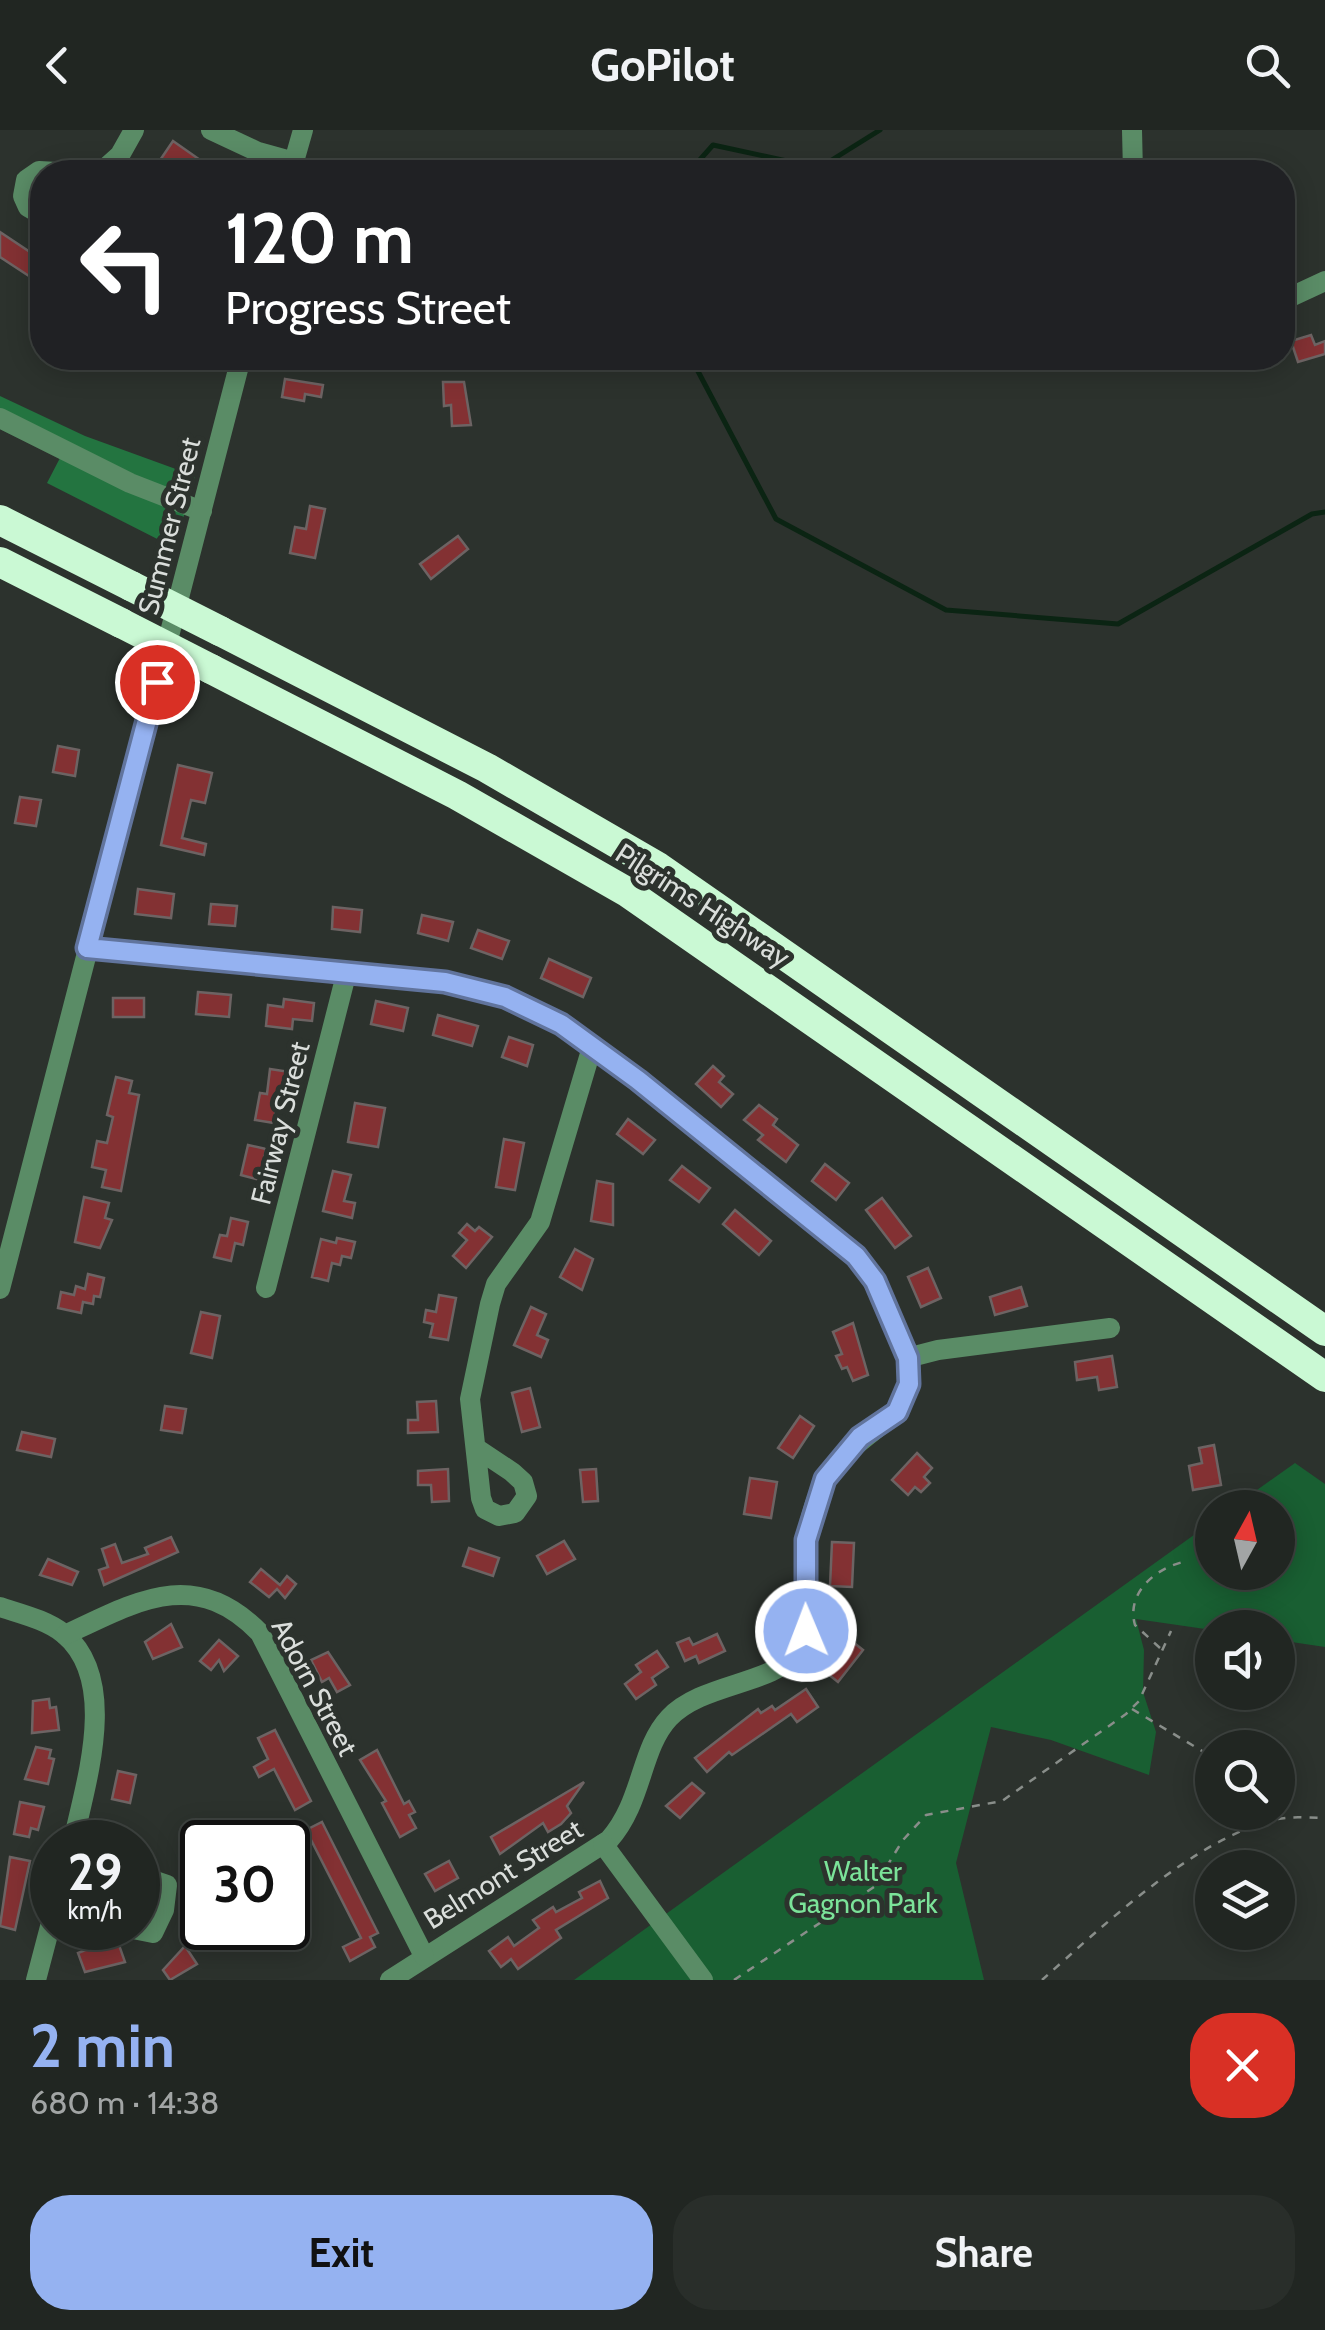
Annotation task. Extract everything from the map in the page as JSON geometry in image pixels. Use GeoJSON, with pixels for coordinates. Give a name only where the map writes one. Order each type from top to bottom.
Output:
{"type":"FeatureCollection","features":[{"type":"Feature","properties":{"kind":"highway","name":"Pilgrims Highway"},"geometry":{"type":"LineString","coordinates":[[0,520],[487,768],[658,868],[1325,1331]]}},
{"type":"Feature","properties":{"kind":"highway","name":"Pilgrims Highway"},"geometry":{"type":"LineString","coordinates":[[0,562],[457,795],[639,900],[1325,1377]]}},
{"type":"Feature","properties":{"kind":"street"},"geometry":{"type":"LineString","coordinates":[[114,160],[134,130]]}},
{"type":"Feature","properties":{"kind":"street"},"geometry":{"type":"LineString","coordinates":[[211,130],[277,160]]}},
{"type":"Feature","properties":{"kind":"street"},"geometry":{"type":"LineString","coordinates":[[294,160],[303,130]]}},
{"type":"Feature","properties":{"kind":"street"},"geometry":{"type":"LineString","coordinates":[[1132,130],[1133,160]]}},
{"type":"Feature","properties":{"kind":"street"},"geometry":{"type":"LineString","coordinates":[[30,177],[23,196],[30,209]]}},
{"type":"Feature","properties":{"kind":"street"},"geometry":{"type":"LineString","coordinates":[[1295,295],[1325,281]]}},
{"type":"Feature","properties":{"kind":"street","name":"Summer Street"},"geometry":{"type":"LineString","coordinates":[[0,1288],[238,370]]}},
{"type":"Feature","properties":{"kind":"street"},"geometry":{"type":"LineString","coordinates":[[0,418],[130,482],[202,512]]}},
{"type":"Feature","properties":{"kind":"street"},"geometry":{"type":"LineString","coordinates":[[87,948],[470,986],[561,1024],[856,1256],[875,1281],[908,1358],[938,1350],[1110,1328]]}},
{"type":"Feature","properties":{"kind":"street","name":"Fairway Street"},"geometry":{"type":"LineString","coordinates":[[266,1288],[347,971]]}},
{"type":"Feature","properties":{"kind":"street"},"geometry":{"type":"LineString","coordinates":[[476,1448],[470,1424],[472,1382],[490,1304],[496,1284],[540,1222],[592,1047]]}},
{"type":"Feature","properties":{"kind":"street","name":"Belmont Street"},"geometry":{"type":"LineString","coordinates":[[390,1980],[603,1844],[632,1808],[658,1734],[672,1714],[711,1690],[785,1664],[797,1652],[806,1631],[806,1540],[814,1506],[840,1456],[897,1412],[907,1398],[908,1358]]}},
{"type":"Feature","properties":{"kind":"street","name":"Adorn Street"},"geometry":{"type":"LineString","coordinates":[[65,1634],[134,1603],[161,1596],[216,1598],[240,1612],[260,1633],[424,1956]]}},
{"type":"Feature","properties":{"kind":"street"},"geometry":{"type":"LineString","coordinates":[[0,1607],[65,1634],[90,1682],[96,1725],[77,1820]]}},
{"type":"Feature","properties":{"kind":"street"},"geometry":{"type":"LineString","coordinates":[[603,1844],[703,1980]]}},
{"type":"Feature","properties":{"kind":"street"},"geometry":{"type":"LineString","coordinates":[[160,1883],[167,1885],[160,1920]]}},
{"type":"Feature","properties":{"kind":"street"},"geometry":{"type":"LineString","coordinates":[[36,1980],[44,1950]]}},
{"type":"Feature","properties":{"kind":"path"},"geometry":{"type":"LineString","coordinates":[[1161,1650],[1135,1625],[1133,1605],[1139,1590],[1157,1573],[1182,1562]]}},
{"type":"Feature","properties":{"kind":"path"},"geometry":{"type":"LineString","coordinates":[[734,1980],[874,1887],[903,1840],[926,1815],[1002,1802],[1131,1709],[1172,1631]]}},
{"type":"Feature","properties":{"kind":"path"},"geometry":{"type":"LineString","coordinates":[[1131,1709],[1142,1711],[1195,1746]]}},
{"type":"Feature","properties":{"kind":"path"},"geometry":{"type":"LineString","coordinates":[[1295,1819],[1325,1818]]}},
{"type":"Feature","properties":{"kind":"path"},"geometry":{"type":"LineString","coordinates":[[1042,1980],[1174,1872],[1222,1843],[1253,1830]]}},
{"type":"Feature","properties":{"kind":"green space"},"geometry":{"type":"Polygon","coordinates":[[[0,396],[85,436],[195,476],[175,548],[47,483],[60,458],[0,429],[0,396]]]}},
{"type":"Feature","properties":{"kind":"green space","name":"Walter Gagnon Park"},"geometry":{"type":"Polygon","coordinates":[[[1295,1463],[1325,1484],[1325,1647],[1295,1643],[1295,1610],[1195,1610],[1195,1628],[1136,1619],[1144,1650],[1143,1692],[1156,1732],[1149,1775],[1051,1740],[991,1727],[956,1863],[984,1980],[574,1980],[1195,1534],[1195,1590],[1295,1590],[1295,1490],[1257,1490],[1295,1463]]]}},
{"type":"Feature","properties":{"kind":"building"},"geometry":{"type":"Polygon","coordinates":[[[173,141],[200,160],[160,160],[173,141]]]}},
{"type":"Feature","properties":{"kind":"building"},"geometry":{"type":"Polygon","coordinates":[[[0,232],[30,252],[30,277],[0,257],[0,232]]]}},
{"type":"Feature","properties":{"kind":"building"},"geometry":{"type":"Polygon","coordinates":[[[1311,335],[1315,345],[1325,341],[1325,354],[1298,362],[1295,340],[1311,335]]]}},
{"type":"Feature","properties":{"kind":"building"},"geometry":{"type":"Polygon","coordinates":[[[285,379],[323,385],[321,397],[305,394],[304,401],[282,397],[285,379]]]}},
{"type":"Feature","properties":{"kind":"building"},"geometry":{"type":"Polygon","coordinates":[[[443,382],[464,382],[471,425],[452,426],[451,405],[444,406],[443,382]]]}},
{"type":"Feature","properties":{"kind":"building"},"geometry":{"type":"Polygon","coordinates":[[[310,506],[325,509],[315,558],[290,553],[295,527],[306,529],[310,506]]]}},
{"type":"Feature","properties":{"kind":"building"},"geometry":{"type":"Polygon","coordinates":[[[458,536],[468,549],[431,579],[420,564],[458,536]]]}},
{"type":"Feature","properties":{"kind":"building"},"geometry":{"type":"Polygon","coordinates":[[[58,746],[79,750],[75,776],[53,772],[58,746]]]}},
{"type":"Feature","properties":{"kind":"building"},"geometry":{"type":"Polygon","coordinates":[[[178,765],[212,773],[205,803],[191,800],[182,838],[206,844],[204,855],[161,845],[178,765]]]}},
{"type":"Feature","properties":{"kind":"building"},"geometry":{"type":"Polygon","coordinates":[[[20,797],[41,800],[36,826],[15,823],[20,797]]]}},
{"type":"Feature","properties":{"kind":"building"},"geometry":{"type":"Polygon","coordinates":[[[138,889],[174,894],[171,918],[135,914],[138,889]]]}},
{"type":"Feature","properties":{"kind":"building"},"geometry":{"type":"Polygon","coordinates":[[[211,904],[237,906],[235,926],[209,924],[211,904]]]}},
{"type":"Feature","properties":{"kind":"building"},"geometry":{"type":"Polygon","coordinates":[[[333,907],[362,910],[360,932],[332,929],[333,907]]]}},
{"type":"Feature","properties":{"kind":"building"},"geometry":{"type":"Polygon","coordinates":[[[422,915],[453,922],[448,941],[418,933],[422,915]]]}},
{"type":"Feature","properties":{"kind":"building"},"geometry":{"type":"Polygon","coordinates":[[[478,930],[509,941],[502,959],[471,948],[478,930]]]}},
{"type":"Feature","properties":{"kind":"building"},"geometry":{"type":"Polygon","coordinates":[[[549,959],[591,978],[583,997],[541,978],[549,959]]]}},
{"type":"Feature","properties":{"kind":"building"},"geometry":{"type":"Polygon","coordinates":[[[198,992],[231,995],[229,1017],[196,1014],[198,992]]]}},
{"type":"Feature","properties":{"kind":"building"},"geometry":{"type":"Polygon","coordinates":[[[113,998],[144,998],[144,1017],[113,1017],[113,998]]]}},
{"type":"Feature","properties":{"kind":"building"},"geometry":{"type":"Polygon","coordinates":[[[284,999],[314,1003],[312,1021],[293,1019],[292,1029],[266,1026],[268,1005],[283,1007],[284,999]]]}},
{"type":"Feature","properties":{"kind":"building"},"geometry":{"type":"Polygon","coordinates":[[[376,1001],[408,1008],[403,1031],[371,1024],[376,1001]]]}},
{"type":"Feature","properties":{"kind":"building"},"geometry":{"type":"Polygon","coordinates":[[[438,1015],[478,1026],[472,1046],[433,1035],[438,1015]]]}},
{"type":"Feature","properties":{"kind":"building"},"geometry":{"type":"Polygon","coordinates":[[[509,1037],[533,1045],[527,1066],[502,1057],[509,1037]]]}},
{"type":"Feature","properties":{"kind":"building"},"geometry":{"type":"Polygon","coordinates":[[[713,1066],[724,1076],[719,1082],[733,1094],[721,1107],[696,1084],[713,1066]]]}},
{"type":"Feature","properties":{"kind":"building"},"geometry":{"type":"Polygon","coordinates":[[[270,1069],[290,1072],[285,1104],[277,1102],[274,1123],[255,1120],[260,1093],[267,1094],[270,1069]]]}},
{"type":"Feature","properties":{"kind":"building"},"geometry":{"type":"Polygon","coordinates":[[[116,1077],[132,1081],[129,1093],[139,1095],[121,1191],[102,1187],[106,1170],[92,1167],[97,1141],[107,1143],[113,1117],[107,1115],[116,1077]]]}},
{"type":"Feature","properties":{"kind":"building"},"geometry":{"type":"Polygon","coordinates":[[[355,1103],[385,1108],[378,1147],[348,1142],[355,1103]]]}},
{"type":"Feature","properties":{"kind":"building"},"geometry":{"type":"Polygon","coordinates":[[[759,1105],[777,1119],[773,1125],[798,1145],[786,1162],[758,1140],[763,1135],[744,1120],[759,1105]]]}},
{"type":"Feature","properties":{"kind":"building"},"geometry":{"type":"Polygon","coordinates":[[[628,1119],[655,1140],[643,1154],[617,1134],[628,1119]]]}},
{"type":"Feature","properties":{"kind":"building"},"geometry":{"type":"Polygon","coordinates":[[[504,1139],[524,1143],[515,1190],[496,1187],[504,1139]]]}},
{"type":"Feature","properties":{"kind":"building"},"geometry":{"type":"Polygon","coordinates":[[[248,1145],[266,1149],[260,1180],[241,1175],[248,1145]]]}},
{"type":"Feature","properties":{"kind":"building"},"geometry":{"type":"Polygon","coordinates":[[[825,1164],[849,1183],[836,1200],[812,1181],[825,1164]]]}},
{"type":"Feature","properties":{"kind":"building"},"geometry":{"type":"Polygon","coordinates":[[[682,1166],[710,1188],[699,1202],[670,1180],[682,1166]]]}},
{"type":"Feature","properties":{"kind":"building"},"geometry":{"type":"Polygon","coordinates":[[[333,1171],[351,1175],[344,1201],[355,1203],[352,1218],[323,1211],[333,1171]]]}},
{"type":"Feature","properties":{"kind":"building"},"geometry":{"type":"Polygon","coordinates":[[[597,1181],[613,1184],[613,1225],[591,1221],[597,1181]]]}},
{"type":"Feature","properties":{"kind":"building"},"geometry":{"type":"Polygon","coordinates":[[[84,1197],[109,1203],[105,1218],[112,1220],[100,1248],[75,1242],[84,1197]]]}},
{"type":"Feature","properties":{"kind":"building"},"geometry":{"type":"Polygon","coordinates":[[[882,1198],[911,1236],[895,1248],[866,1210],[882,1198]]]}},
{"type":"Feature","properties":{"kind":"building"},"geometry":{"type":"Polygon","coordinates":[[[735,1210],[771,1241],[759,1255],[723,1224],[735,1210]]]}},
{"type":"Feature","properties":{"kind":"building"},"geometry":{"type":"Polygon","coordinates":[[[231,1218],[248,1222],[243,1245],[235,1243],[231,1261],[214,1257],[220,1235],[227,1236],[231,1218]]]}},
{"type":"Feature","properties":{"kind":"building"},"geometry":{"type":"Polygon","coordinates":[[[467,1224],[492,1237],[466,1268],[453,1256],[467,1240],[459,1233],[467,1224]]]}},
{"type":"Feature","properties":{"kind":"building"},"geometry":{"type":"Polygon","coordinates":[[[337,1238],[355,1242],[351,1258],[342,1256],[340,1265],[332,1263],[328,1281],[312,1277],[321,1239],[336,1243],[337,1238]]]}},
{"type":"Feature","properties":{"kind":"building"},"geometry":{"type":"Polygon","coordinates":[[[575,1249],[593,1259],[582,1290],[560,1277],[575,1249]]]}},
{"type":"Feature","properties":{"kind":"building"},"geometry":{"type":"Polygon","coordinates":[[[928,1268],[941,1298],[921,1307],[908,1277],[928,1268]]]}},
{"type":"Feature","properties":{"kind":"building"},"geometry":{"type":"Polygon","coordinates":[[[88,1274],[104,1278],[100,1297],[94,1296],[93,1304],[83,1302],[81,1313],[58,1308],[61,1292],[74,1295],[76,1286],[85,1289],[88,1274]]]}},
{"type":"Feature","properties":{"kind":"building"},"geometry":{"type":"Polygon","coordinates":[[[1021,1287],[1027,1306],[995,1315],[990,1297],[1021,1287]]]}},
{"type":"Feature","properties":{"kind":"building"},"geometry":{"type":"Polygon","coordinates":[[[439,1295],[456,1298],[448,1340],[430,1337],[433,1324],[424,1322],[426,1310],[436,1312],[439,1295]]]}},
{"type":"Feature","properties":{"kind":"building"},"geometry":{"type":"Polygon","coordinates":[[[531,1307],[546,1314],[537,1335],[548,1340],[541,1357],[514,1345],[531,1307]]]}},
{"type":"Feature","properties":{"kind":"building"},"geometry":{"type":"Polygon","coordinates":[[[201,1312],[220,1316],[212,1358],[191,1353],[201,1312]]]}},
{"type":"Feature","properties":{"kind":"building"},"geometry":{"type":"Polygon","coordinates":[[[853,1323],[868,1375],[853,1381],[836,1356],[842,1354],[833,1332],[853,1323]]]}},
{"type":"Feature","properties":{"kind":"building"},"geometry":{"type":"Polygon","coordinates":[[[1112,1356],[1117,1387],[1099,1390],[1097,1377],[1077,1380],[1075,1362],[1112,1356]]]}},
{"type":"Feature","properties":{"kind":"building"},"geometry":{"type":"Polygon","coordinates":[[[530,1388],[540,1427],[522,1432],[512,1393],[530,1388]]]}},
{"type":"Feature","properties":{"kind":"building"},"geometry":{"type":"Polygon","coordinates":[[[436,1401],[438,1432],[408,1433],[408,1420],[418,1420],[417,1402],[436,1401]]]}},
{"type":"Feature","properties":{"kind":"building"},"geometry":{"type":"Polygon","coordinates":[[[165,1406],[186,1409],[182,1433],[161,1430],[165,1406]]]}},
{"type":"Feature","properties":{"kind":"building"},"geometry":{"type":"Polygon","coordinates":[[[800,1416],[814,1426],[793,1458],[778,1448],[800,1416]]]}},
{"type":"Feature","properties":{"kind":"building"},"geometry":{"type":"Polygon","coordinates":[[[22,1432],[55,1439],[51,1457],[17,1450],[22,1432]]]}},
{"type":"Feature","properties":{"kind":"building"},"geometry":{"type":"Polygon","coordinates":[[[1214,1445],[1221,1485],[1193,1490],[1189,1466],[1202,1463],[1199,1448],[1214,1445]]]}},
{"type":"Feature","properties":{"kind":"building"},"geometry":{"type":"Polygon","coordinates":[[[917,1453],[932,1468],[924,1477],[930,1483],[921,1492],[915,1487],[908,1495],[892,1480],[917,1453]]]}},
{"type":"Feature","properties":{"kind":"building"},"geometry":{"type":"Polygon","coordinates":[[[448,1469],[449,1501],[432,1502],[431,1485],[418,1485],[418,1471],[448,1469]]]}},
{"type":"Feature","properties":{"kind":"building"},"geometry":{"type":"Polygon","coordinates":[[[596,1469],[598,1501],[583,1502],[580,1470],[596,1469]]]}},
{"type":"Feature","properties":{"kind":"building"},"geometry":{"type":"Polygon","coordinates":[[[750,1478],[777,1482],[771,1518],[744,1514],[750,1478]]]}},
{"type":"Feature","properties":{"kind":"building"},"geometry":{"type":"Polygon","coordinates":[[[171,1537],[178,1552],[104,1585],[99,1570],[108,1567],[102,1549],[115,1544],[122,1563],[148,1554],[145,1548],[171,1537]]]}},
{"type":"Feature","properties":{"kind":"building"},"geometry":{"type":"Polygon","coordinates":[[[564,1541],[575,1559],[547,1574],[537,1556],[564,1541]]]}},
{"type":"Feature","properties":{"kind":"building"},"geometry":{"type":"Polygon","coordinates":[[[832,1542],[854,1543],[852,1587],[830,1586],[832,1542]]]}},
{"type":"Feature","properties":{"kind":"building"},"geometry":{"type":"Polygon","coordinates":[[[469,1548],[499,1558],[493,1576],[463,1566],[469,1548]]]}},
{"type":"Feature","properties":{"kind":"building"},"geometry":{"type":"Polygon","coordinates":[[[48,1559],[78,1572],[72,1585],[40,1575],[48,1559]]]}},
{"type":"Feature","properties":{"kind":"building"},"geometry":{"type":"Polygon","coordinates":[[[261,1569],[280,1585],[287,1576],[296,1584],[285,1598],[277,1589],[269,1597],[250,1582],[261,1569]]]}},
{"type":"Feature","properties":{"kind":"building"},"geometry":{"type":"Polygon","coordinates":[[[171,1624],[182,1647],[153,1659],[145,1642],[171,1624]]]}},
{"type":"Feature","properties":{"kind":"building"},"geometry":{"type":"Polygon","coordinates":[[[717,1634],[725,1651],[699,1663],[696,1656],[685,1661],[677,1643],[689,1638],[693,1645],[717,1634]]]}},
{"type":"Feature","properties":{"kind":"building"},"geometry":{"type":"Polygon","coordinates":[[[848,1638],[863,1650],[838,1682],[823,1670],[848,1638]]]}},
{"type":"Feature","properties":{"kind":"building"},"geometry":{"type":"Polygon","coordinates":[[[219,1640],[238,1656],[224,1671],[219,1660],[211,1670],[200,1661],[219,1640]]]}},
{"type":"Feature","properties":{"kind":"building"},"geometry":{"type":"Polygon","coordinates":[[[657,1651],[668,1667],[652,1678],[656,1685],[636,1699],[625,1684],[641,1672],[636,1665],[657,1651]]]}},
{"type":"Feature","properties":{"kind":"building"},"geometry":{"type":"Polygon","coordinates":[[[328,1652],[350,1685],[337,1692],[329,1678],[322,1682],[311,1660],[328,1652]]]}},
{"type":"Feature","properties":{"kind":"building"},"geometry":{"type":"Polygon","coordinates":[[[806,1689],[818,1707],[797,1722],[791,1714],[732,1755],[729,1752],[707,1772],[695,1758],[758,1709],[761,1713],[772,1706],[775,1710],[806,1689]]]}},
{"type":"Feature","properties":{"kind":"building"},"geometry":{"type":"Polygon","coordinates":[[[49,1699],[50,1708],[56,1707],[59,1730],[32,1733],[33,1701],[49,1699]]]}},
{"type":"Feature","properties":{"kind":"building"},"geometry":{"type":"Polygon","coordinates":[[[275,1730],[311,1801],[295,1810],[274,1769],[259,1777],[254,1767],[268,1759],[258,1738],[275,1730]]]}},
{"type":"Feature","properties":{"kind":"building"},"geometry":{"type":"Polygon","coordinates":[[[36,1747],[51,1750],[49,1758],[54,1759],[48,1784],[25,1779],[36,1747]]]}},
{"type":"Feature","properties":{"kind":"building"},"geometry":{"type":"Polygon","coordinates":[[[377,1750],[404,1804],[409,1801],[415,1812],[409,1815],[416,1828],[400,1837],[382,1803],[386,1801],[360,1760],[377,1750]]]}},
{"type":"Feature","properties":{"kind":"building"},"geometry":{"type":"Polygon","coordinates":[[[118,1771],[136,1775],[130,1803],[112,1799],[118,1771]]]}},
{"type":"Feature","properties":{"kind":"building"},"geometry":{"type":"Polygon","coordinates":[[[584,1782],[567,1806],[571,1813],[561,1824],[548,1832],[543,1823],[500,1854],[491,1837],[584,1782]]]}},
{"type":"Feature","properties":{"kind":"building"},"geometry":{"type":"Polygon","coordinates":[[[692,1783],[704,1793],[680,1818],[666,1806],[692,1783]]]}},
{"type":"Feature","properties":{"kind":"building"},"geometry":{"type":"Polygon","coordinates":[[[20,1802],[44,1807],[41,1820],[30,1820],[29,1837],[14,1834],[20,1802]]]}},
{"type":"Feature","properties":{"kind":"building"},"geometry":{"type":"Polygon","coordinates":[[[322,1822],[378,1933],[370,1937],[375,1947],[350,1961],[343,1947],[361,1938],[310,1838],[310,1828],[322,1822]]]}},
{"type":"Feature","properties":{"kind":"building"},"geometry":{"type":"Polygon","coordinates":[[[10,1857],[30,1861],[15,1930],[0,1926],[10,1857]]]}},
{"type":"Feature","properties":{"kind":"building"},"geometry":{"type":"Polygon","coordinates":[[[449,1861],[458,1878],[435,1891],[425,1874],[449,1861]]]}},
{"type":"Feature","properties":{"kind":"building"},"geometry":{"type":"Polygon","coordinates":[[[600,1881],[608,1898],[556,1930],[561,1938],[518,1969],[511,1959],[501,1967],[489,1951],[508,1937],[514,1946],[539,1928],[533,1920],[553,1907],[556,1912],[582,1898],[579,1892],[600,1881]]]}},
{"type":"Feature","properties":{"kind":"building"},"geometry":{"type":"Polygon","coordinates":[[[121,1950],[125,1962],[85,1972],[78,1953],[121,1950]]]}},
{"type":"Feature","properties":{"kind":"building"},"geometry":{"type":"Polygon","coordinates":[[[181,1950],[188,1950],[197,1964],[170,1980],[163,1970],[181,1950]]]}},
{"type":"Feature","properties":{"kind":"waterway"},"geometry":{"type":"LineString","coordinates":[[832,160],[880,130]]}},
{"type":"Feature","properties":{"kind":"waterway"},"geometry":{"type":"LineString","coordinates":[[700,160],[713,145],[782,160]]}},
{"type":"Feature","properties":{"kind":"waterway"},"geometry":{"type":"LineString","coordinates":[[697,370],[776,519],[946,610],[1118,624],[1312,514],[1325,512]]}},
{"type":"Feature","properties":{"kind":"route"},"geometry":{"type":"LineString","coordinates":[[157,682],[87,948],[445,982],[505,997],[561,1024],[638,1080],[822,1226],[856,1256],[875,1281],[908,1358],[907,1398],[897,1412],[840,1456],[825,1479],[806,1540],[806,1631]]}}]}
